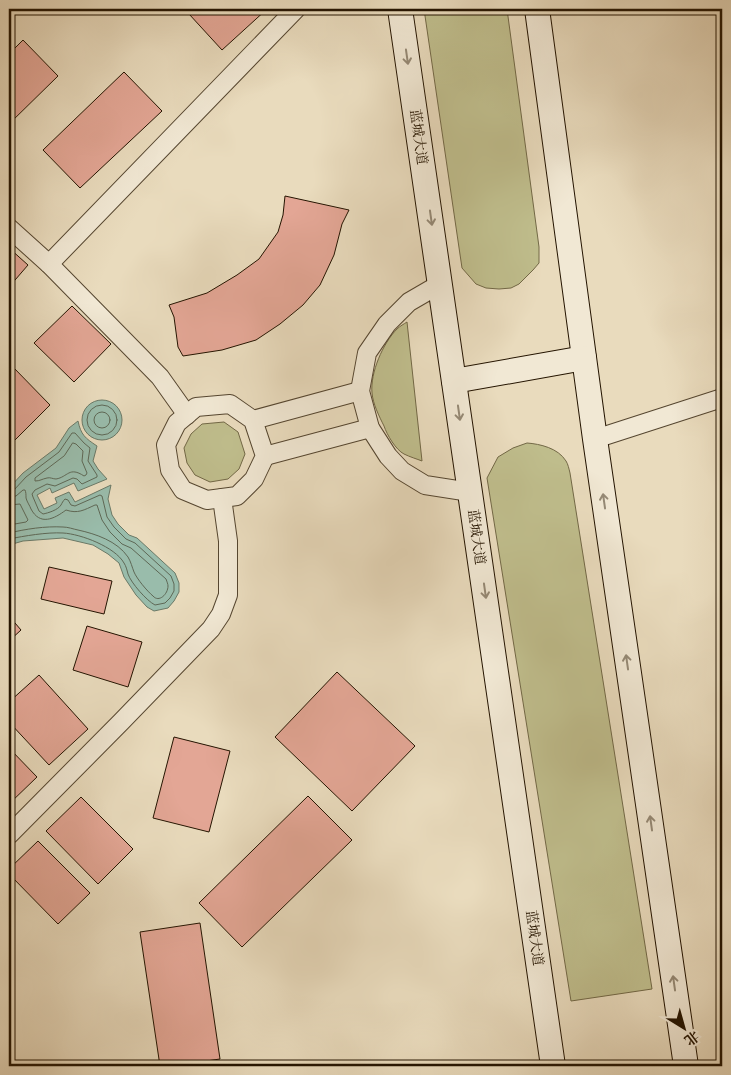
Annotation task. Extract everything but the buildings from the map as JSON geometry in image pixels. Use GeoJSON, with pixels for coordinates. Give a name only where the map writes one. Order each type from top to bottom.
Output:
{"type":"FeatureCollection","features":[{"type":"Feature","properties":{"kind":"main road","name":"蓝城大道"},"geometry":{"type":"LineString","coordinates":[[400,9],[553,1066]]}},
{"type":"Feature","properties":{"kind":"main road"},"geometry":{"type":"LineString","coordinates":[[537,9],[595,439],[686,1066]]}},
{"type":"Feature","properties":{"kind":"main road"},"geometry":{"type":"LineString","coordinates":[[454,381],[584,358]]}},
{"type":"Feature","properties":{"kind":"street"},"geometry":{"type":"LineString","coordinates":[[49,264],[296,9]]}},
{"type":"Feature","properties":{"kind":"street"},"geometry":{"type":"LineString","coordinates":[[9,228],[49,264],[160,377],[187,415]]}},
{"type":"Feature","properties":{"kind":"street"},"geometry":{"type":"LineString","coordinates":[[440,284],[409,302],[387,324],[367,352],[360,391],[370,428],[388,456],[402,471],[425,485],[470,492]]}},
{"type":"Feature","properties":{"kind":"street"},"geometry":{"type":"LineString","coordinates":[[253,420],[360,391]]}},
{"type":"Feature","properties":{"kind":"street"},"geometry":{"type":"LineString","coordinates":[[595,439],[722,398]]}},
{"type":"Feature","properties":{"kind":"street"},"geometry":{"type":"LineString","coordinates":[[230,404],[253,420],[265,456],[254,479],[237,496],[207,500],[183,490],[170,470],[166,445],[177,424],[187,415],[196,407],[230,404]]}},
{"type":"Feature","properties":{"kind":"street"},"geometry":{"type":"LineString","coordinates":[[265,456],[370,428]]}},
{"type":"Feature","properties":{"kind":"street"},"geometry":{"type":"LineString","coordinates":[[9,835],[211,629],[221,614],[228,595],[228,541],[222,498]]}},
{"type":"Feature","properties":{"kind":"shaded area"},"geometry":{"type":"Polygon","coordinates":[[[424,9],[507,9],[539,247],[539,263],[519,284],[511,288],[486,288],[476,284],[462,268],[424,9]]]}},
{"type":"Feature","properties":{"kind":"shaded area"},"geometry":{"type":"Polygon","coordinates":[[[407,322],[422,461],[404,454],[395,446],[378,414],[372,393],[375,368],[382,350],[397,329],[407,322]]]}},
{"type":"Feature","properties":{"kind":"shaded area"},"geometry":{"type":"Polygon","coordinates":[[[224,422],[238,432],[245,454],[239,469],[228,479],[210,482],[195,475],[187,463],[184,448],[191,434],[202,424],[224,422]]]}},
{"type":"Feature","properties":{"kind":"shaded area"},"geometry":{"type":"Polygon","coordinates":[[[527,443],[554,450],[567,462],[570,473],[652,989],[571,1001],[487,478],[498,457],[513,448],[527,443]]]}},
{"type":"Feature","properties":{"kind":"water"},"geometry":{"type":"Polygon","coordinates":[[[102,400],[116,406],[122,420],[116,434],[102,440],[88,434],[82,420],[88,406],[102,400]]]}},
{"type":"Feature","properties":{"kind":"water"},"geometry":{"type":"Polygon","coordinates":[[[78,421],[84,436],[97,446],[93,461],[107,479],[78,491],[74,483],[52,493],[50,488],[37,495],[44,509],[57,503],[55,498],[69,492],[75,502],[111,485],[108,499],[112,515],[118,524],[129,535],[137,538],[175,573],[179,583],[179,592],[168,608],[154,611],[147,607],[124,577],[119,563],[93,545],[63,538],[23,541],[9,545],[9,488],[23,473],[56,448],[69,428],[78,421]]]}}]}
